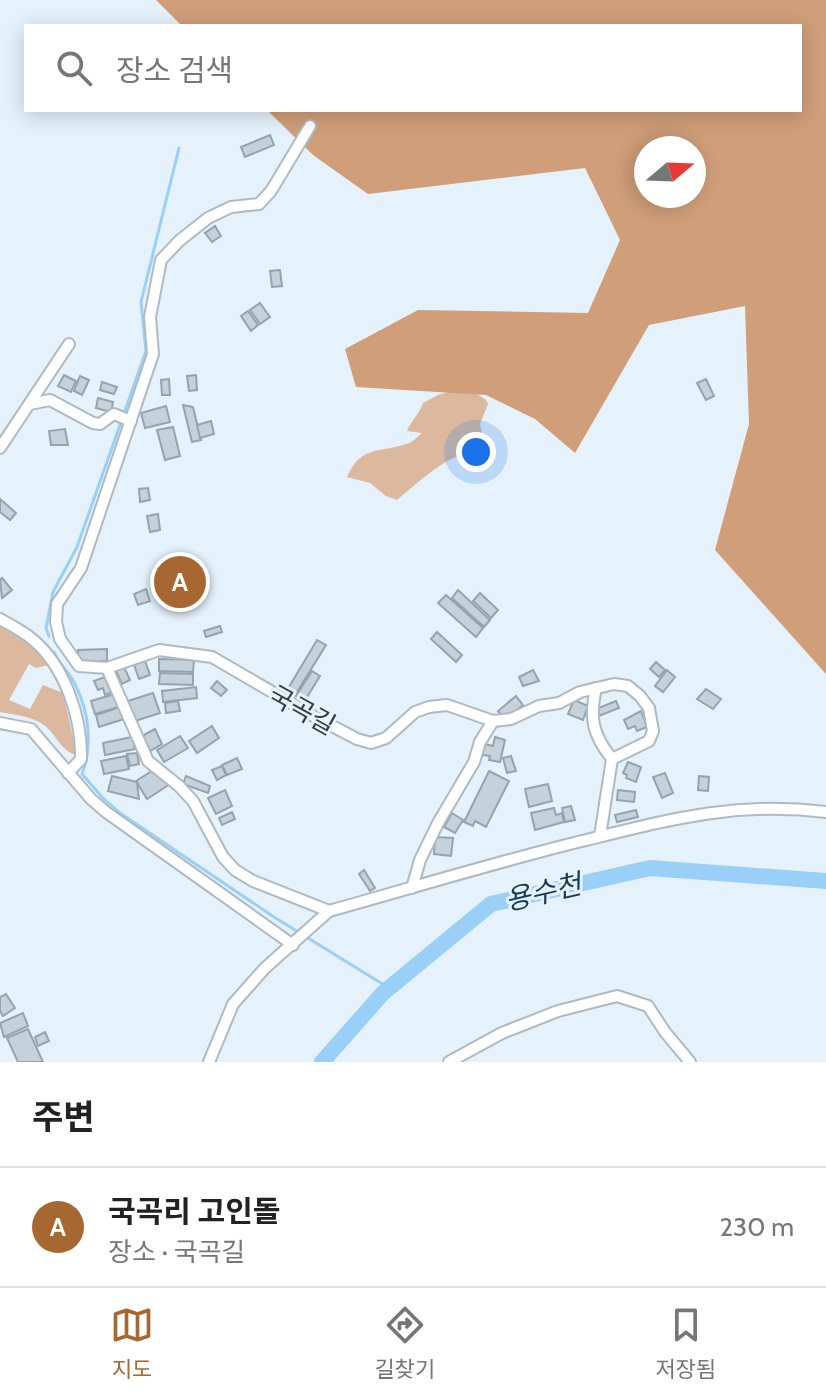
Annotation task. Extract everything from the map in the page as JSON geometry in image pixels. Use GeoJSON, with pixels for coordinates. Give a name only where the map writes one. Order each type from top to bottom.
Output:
{"type":"FeatureCollection","features":[{"type":"Feature","properties":{"kind":"street"},"geometry":{"type":"LineString","coordinates":[[310,126],[271,191],[259,204],[231,207],[208,218],[161,260],[150,317],[153,354],[81,568],[57,604],[56,622],[62,642],[79,666],[107,668],[148,761],[193,801],[223,857],[235,870],[253,881],[329,911]]}},
{"type":"Feature","properties":{"kind":"street"},"geometry":{"type":"LineString","coordinates":[[0,448],[69,344]]}},
{"type":"Feature","properties":{"kind":"street"},"geometry":{"type":"LineString","coordinates":[[30,404],[50,400],[93,423],[100,424],[114,414],[130,420]]}},
{"type":"Feature","properties":{"kind":"street"},"geometry":{"type":"LineString","coordinates":[[0,619],[40,647],[67,688],[81,737],[81,759],[68,773]]}},
{"type":"Feature","properties":{"kind":"street"},"geometry":{"type":"LineString","coordinates":[[40,647],[62,642]]}},
{"type":"Feature","properties":{"kind":"street","name":"국곡길"},"geometry":{"type":"LineString","coordinates":[[107,668],[159,650],[212,657],[315,717],[371,743],[386,738],[415,712],[429,707],[447,705],[493,721]]}},
{"type":"Feature","properties":{"kind":"street"},"geometry":{"type":"LineString","coordinates":[[412,888],[420,860],[493,721],[511,719],[539,706],[559,703],[580,692],[614,684],[628,686],[649,708],[653,731],[649,741],[612,759]]}},
{"type":"Feature","properties":{"kind":"street"},"geometry":{"type":"LineString","coordinates":[[596,688],[593,723],[598,741],[612,759],[600,836]]}},
{"type":"Feature","properties":{"kind":"street"},"geometry":{"type":"LineString","coordinates":[[0,723],[31,729],[106,812],[295,944]]}},
{"type":"Feature","properties":{"kind":"street"},"geometry":{"type":"LineString","coordinates":[[209,1062],[233,1004],[265,968],[329,911],[664,819],[708,812],[790,808],[826,812]]}},
{"type":"Feature","properties":{"kind":"street"},"geometry":{"type":"LineString","coordinates":[[449,1062],[516,1027],[558,1011],[617,996],[648,1006],[690,1062]]}},
{"type":"Feature","properties":{"kind":"shaded area"},"geometry":{"type":"Polygon","coordinates":[[[156,0],[826,0],[826,674],[715,550],[749,424],[745,306],[649,325],[575,453],[535,419],[486,395],[356,387],[345,349],[418,310],[588,313],[620,240],[585,168],[368,194],[313,155],[269,112],[802,112],[802,24],[180,24],[156,0]]]}},
{"type":"Feature","properties":{"kind":"shaded area"},"geometry":{"type":"Polygon","coordinates":[[[467,387],[488,404],[480,424],[485,445],[444,463],[397,500],[386,496],[370,483],[347,477],[352,467],[365,455],[408,443],[422,433],[407,431],[423,403],[467,387]]]}},
{"type":"Feature","properties":{"kind":"shaded area"},"geometry":{"type":"Polygon","coordinates":[[[0,627],[31,644],[48,665],[36,668],[29,664],[9,700],[30,709],[43,685],[63,693],[77,755],[63,747],[39,722],[0,712],[0,627]]]}},
{"type":"Feature","properties":{"kind":"building"},"geometry":{"type":"Polygon","coordinates":[[[270,135],[274,145],[245,157],[241,147],[270,135]]]}},
{"type":"Feature","properties":{"kind":"building"},"geometry":{"type":"Polygon","coordinates":[[[215,226],[221,236],[212,242],[205,233],[215,226]]]}},
{"type":"Feature","properties":{"kind":"building"},"geometry":{"type":"Polygon","coordinates":[[[280,270],[282,286],[272,287],[270,271],[280,270]]]}},
{"type":"Feature","properties":{"kind":"building"},"geometry":{"type":"Polygon","coordinates":[[[260,303],[270,317],[260,324],[250,310],[260,303]]]}},
{"type":"Feature","properties":{"kind":"building"},"geometry":{"type":"Polygon","coordinates":[[[248,311],[258,325],[251,331],[241,316],[248,311]]]}},
{"type":"Feature","properties":{"kind":"building"},"geometry":{"type":"Polygon","coordinates":[[[64,375],[76,381],[71,392],[58,386],[64,375]]]}},
{"type":"Feature","properties":{"kind":"building"},"geometry":{"type":"Polygon","coordinates":[[[196,375],[197,390],[189,391],[187,376],[196,375]]]}},
{"type":"Feature","properties":{"kind":"building"},"geometry":{"type":"Polygon","coordinates":[[[80,376],[89,380],[82,395],[74,391],[80,376]]]}},
{"type":"Feature","properties":{"kind":"building"},"geometry":{"type":"Polygon","coordinates":[[[169,379],[170,395],[162,395],[161,380],[169,379]]]}},
{"type":"Feature","properties":{"kind":"building"},"geometry":{"type":"Polygon","coordinates":[[[706,379],[714,396],[706,400],[697,383],[706,379]]]}},
{"type":"Feature","properties":{"kind":"building"},"geometry":{"type":"Polygon","coordinates":[[[102,382],[117,387],[114,394],[100,390],[102,382]]]}},
{"type":"Feature","properties":{"kind":"building"},"geometry":{"type":"Polygon","coordinates":[[[98,398],[113,402],[111,412],[96,408],[98,398]]]}},
{"type":"Feature","properties":{"kind":"building"},"geometry":{"type":"Polygon","coordinates":[[[183,405],[193,407],[201,440],[192,442],[183,405]]]}},
{"type":"Feature","properties":{"kind":"building"},"geometry":{"type":"Polygon","coordinates":[[[166,406],[170,422],[145,428],[141,413],[166,406]]]}},
{"type":"Feature","properties":{"kind":"building"},"geometry":{"type":"Polygon","coordinates":[[[211,421],[214,434],[200,438],[197,425],[211,421]]]}},
{"type":"Feature","properties":{"kind":"building"},"geometry":{"type":"Polygon","coordinates":[[[173,427],[180,456],[165,460],[157,430],[173,427]]]}},
{"type":"Feature","properties":{"kind":"building"},"geometry":{"type":"Polygon","coordinates":[[[65,429],[68,445],[51,445],[49,431],[65,429]]]}},
{"type":"Feature","properties":{"kind":"building"},"geometry":{"type":"Polygon","coordinates":[[[148,488],[150,500],[140,502],[139,489],[148,488]]]}},
{"type":"Feature","properties":{"kind":"building"},"geometry":{"type":"Polygon","coordinates":[[[0,499],[16,513],[10,520],[0,512],[0,499]]]}},
{"type":"Feature","properties":{"kind":"building"},"geometry":{"type":"Polygon","coordinates":[[[158,514],[160,530],[150,532],[147,516],[158,514]]]}},
{"type":"Feature","properties":{"kind":"building"},"geometry":{"type":"Polygon","coordinates":[[[2,578],[12,590],[2,598],[0,580],[2,578]]]}},
{"type":"Feature","properties":{"kind":"building"},"geometry":{"type":"Polygon","coordinates":[[[146,589],[150,601],[138,605],[134,594],[146,589]]]}},
{"type":"Feature","properties":{"kind":"building"},"geometry":{"type":"Polygon","coordinates":[[[458,590],[490,620],[484,627],[452,598],[458,590]]]}},
{"type":"Feature","properties":{"kind":"building"},"geometry":{"type":"Polygon","coordinates":[[[480,593],[498,610],[491,618],[473,601],[480,593]]]}},
{"type":"Feature","properties":{"kind":"building"},"geometry":{"type":"Polygon","coordinates":[[[446,595],[483,628],[476,637],[438,603],[446,595]]]}},
{"type":"Feature","properties":{"kind":"building"},"geometry":{"type":"Polygon","coordinates":[[[220,626],[222,632],[206,637],[204,631],[220,626]]]}},
{"type":"Feature","properties":{"kind":"building"},"geometry":{"type":"Polygon","coordinates":[[[437,632],[462,655],[456,662],[431,639],[437,632]]]}},
{"type":"Feature","properties":{"kind":"building"},"geometry":{"type":"Polygon","coordinates":[[[317,640],[326,645],[294,697],[286,692],[317,640]]]}},
{"type":"Feature","properties":{"kind":"building"},"geometry":{"type":"Polygon","coordinates":[[[107,649],[107,661],[78,662],[78,650],[107,649]]]}},
{"type":"Feature","properties":{"kind":"building"},"geometry":{"type":"Polygon","coordinates":[[[144,658],[150,675],[139,679],[133,662],[144,658]]]}},
{"type":"Feature","properties":{"kind":"building"},"geometry":{"type":"Polygon","coordinates":[[[159,659],[194,660],[193,672],[159,671],[159,659]]]}},
{"type":"Feature","properties":{"kind":"building"},"geometry":{"type":"Polygon","coordinates":[[[656,662],[665,670],[659,677],[650,669],[656,662]]]}},
{"type":"Feature","properties":{"kind":"building"},"geometry":{"type":"Polygon","coordinates":[[[123,665],[130,680],[122,684],[115,669],[123,665]]]}},
{"type":"Feature","properties":{"kind":"building"},"geometry":{"type":"Polygon","coordinates":[[[533,670],[539,681],[523,686],[519,677],[533,670]]]}},
{"type":"Feature","properties":{"kind":"building"},"geometry":{"type":"Polygon","coordinates":[[[667,670],[675,677],[663,692],[655,686],[667,670]]]}},
{"type":"Feature","properties":{"kind":"building"},"geometry":{"type":"Polygon","coordinates":[[[312,671],[320,676],[304,702],[296,696],[312,671]]]}},
{"type":"Feature","properties":{"kind":"building"},"geometry":{"type":"Polygon","coordinates":[[[160,673],[193,674],[193,685],[159,684],[160,673]]]}},
{"type":"Feature","properties":{"kind":"building"},"geometry":{"type":"Polygon","coordinates":[[[107,676],[113,692],[105,695],[103,688],[98,690],[94,681],[107,676]]]}},
{"type":"Feature","properties":{"kind":"building"},"geometry":{"type":"Polygon","coordinates":[[[217,681],[227,690],[221,696],[211,688],[217,681]]]}},
{"type":"Feature","properties":{"kind":"building"},"geometry":{"type":"Polygon","coordinates":[[[196,687],[197,698],[163,702],[162,691],[196,687]]]}},
{"type":"Feature","properties":{"kind":"building"},"geometry":{"type":"Polygon","coordinates":[[[706,689],[721,699],[713,709],[697,699],[706,689]]]}},
{"type":"Feature","properties":{"kind":"building"},"geometry":{"type":"Polygon","coordinates":[[[118,693],[122,706],[95,714],[91,701],[118,693]]]}},
{"type":"Feature","properties":{"kind":"building"},"geometry":{"type":"Polygon","coordinates":[[[153,693],[160,713],[135,721],[128,701],[153,693]]]}},
{"type":"Feature","properties":{"kind":"building"},"geometry":{"type":"Polygon","coordinates":[[[516,696],[523,705],[505,719],[498,711],[516,696]]]}},
{"type":"Feature","properties":{"kind":"building"},"geometry":{"type":"Polygon","coordinates":[[[574,700],[588,706],[583,720],[568,714],[574,700]]]}},
{"type":"Feature","properties":{"kind":"building"},"geometry":{"type":"Polygon","coordinates":[[[178,701],[180,711],[166,713],[165,703],[178,701]]]}},
{"type":"Feature","properties":{"kind":"building"},"geometry":{"type":"Polygon","coordinates":[[[616,701],[619,708],[599,716],[596,709],[616,701]]]}},
{"type":"Feature","properties":{"kind":"building"},"geometry":{"type":"Polygon","coordinates":[[[123,706],[127,718],[99,727],[96,715],[123,706]]]}},
{"type":"Feature","properties":{"kind":"building"},"geometry":{"type":"Polygon","coordinates":[[[641,711],[647,727],[637,731],[635,726],[628,729],[624,720],[641,711]]]}},
{"type":"Feature","properties":{"kind":"building"},"geometry":{"type":"Polygon","coordinates":[[[212,726],[219,738],[197,753],[189,741],[212,726]]]}},
{"type":"Feature","properties":{"kind":"building"},"geometry":{"type":"Polygon","coordinates":[[[155,729],[162,744],[150,751],[142,736],[155,729]]]}},
{"type":"Feature","properties":{"kind":"building"},"geometry":{"type":"Polygon","coordinates":[[[180,736],[188,748],[164,762],[157,750],[180,736]]]}},
{"type":"Feature","properties":{"kind":"building"},"geometry":{"type":"Polygon","coordinates":[[[132,737],[135,749],[105,755],[103,743],[132,737]]]}},
{"type":"Feature","properties":{"kind":"building"},"geometry":{"type":"Polygon","coordinates":[[[495,737],[505,740],[500,762],[482,755],[485,744],[493,746],[495,737]]]}},
{"type":"Feature","properties":{"kind":"building"},"geometry":{"type":"Polygon","coordinates":[[[137,753],[139,764],[130,766],[127,754],[137,753]]]}},
{"type":"Feature","properties":{"kind":"building"},"geometry":{"type":"Polygon","coordinates":[[[126,756],[129,769],[104,774],[101,761],[126,756]]]}},
{"type":"Feature","properties":{"kind":"building"},"geometry":{"type":"Polygon","coordinates":[[[511,756],[516,771],[507,773],[503,758],[511,756]]]}},
{"type":"Feature","properties":{"kind":"building"},"geometry":{"type":"Polygon","coordinates":[[[237,758],[242,769],[227,775],[222,765],[237,758]]]}},
{"type":"Feature","properties":{"kind":"building"},"geometry":{"type":"Polygon","coordinates":[[[628,762],[641,767],[636,782],[626,778],[627,775],[623,773],[628,762]]]}},
{"type":"Feature","properties":{"kind":"building"},"geometry":{"type":"Polygon","coordinates":[[[222,766],[226,775],[217,780],[212,770],[222,766]]]}},
{"type":"Feature","properties":{"kind":"building"},"geometry":{"type":"Polygon","coordinates":[[[152,771],[168,781],[167,786],[147,799],[136,781],[152,771]]]}},
{"type":"Feature","properties":{"kind":"building"},"geometry":{"type":"Polygon","coordinates":[[[489,771],[509,781],[486,827],[475,821],[473,826],[464,822],[489,771]]]}},
{"type":"Feature","properties":{"kind":"building"},"geometry":{"type":"Polygon","coordinates":[[[665,773],[673,793],[662,798],[653,777],[665,773]]]}},
{"type":"Feature","properties":{"kind":"building"},"geometry":{"type":"Polygon","coordinates":[[[112,776],[137,782],[139,799],[108,791],[112,776]]]}},
{"type":"Feature","properties":{"kind":"building"},"geometry":{"type":"Polygon","coordinates":[[[186,776],[210,786],[208,793],[183,784],[186,776]]]}},
{"type":"Feature","properties":{"kind":"building"},"geometry":{"type":"Polygon","coordinates":[[[699,776],[709,777],[708,791],[698,790],[699,776]]]}},
{"type":"Feature","properties":{"kind":"building"},"geometry":{"type":"Polygon","coordinates":[[[548,784],[552,801],[529,807],[525,789],[548,784]]]}},
{"type":"Feature","properties":{"kind":"building"},"geometry":{"type":"Polygon","coordinates":[[[225,790],[232,806],[216,814],[208,798],[225,790]]]}},
{"type":"Feature","properties":{"kind":"building"},"geometry":{"type":"Polygon","coordinates":[[[618,790],[635,792],[634,802],[617,800],[618,790]]]}},
{"type":"Feature","properties":{"kind":"building"},"geometry":{"type":"Polygon","coordinates":[[[571,806],[575,820],[565,822],[562,808],[571,806]]]}},
{"type":"Feature","properties":{"kind":"building"},"geometry":{"type":"Polygon","coordinates":[[[554,808],[556,815],[562,813],[564,822],[535,830],[531,813],[554,808]]]}},
{"type":"Feature","properties":{"kind":"building"},"geometry":{"type":"Polygon","coordinates":[[[636,810],[638,817],[617,822],[615,815],[636,810]]]}},
{"type":"Feature","properties":{"kind":"building"},"geometry":{"type":"Polygon","coordinates":[[[232,812],[235,819],[222,825],[219,818],[232,812]]]}},
{"type":"Feature","properties":{"kind":"building"},"geometry":{"type":"Polygon","coordinates":[[[452,813],[463,820],[455,833],[444,827],[452,813]]]}},
{"type":"Feature","properties":{"kind":"building"},"geometry":{"type":"Polygon","coordinates":[[[435,837],[453,838],[451,856],[434,854],[435,837]]]}},
{"type":"Feature","properties":{"kind":"building"},"geometry":{"type":"Polygon","coordinates":[[[364,870],[375,888],[370,891],[359,874],[364,870]]]}},
{"type":"Feature","properties":{"kind":"building"},"geometry":{"type":"Polygon","coordinates":[[[6,994],[15,1008],[3,1016],[0,997],[6,994]]]}},
{"type":"Feature","properties":{"kind":"building"},"geometry":{"type":"Polygon","coordinates":[[[23,1013],[28,1026],[4,1037],[0,1023],[23,1013]]]}},
{"type":"Feature","properties":{"kind":"building"},"geometry":{"type":"Polygon","coordinates":[[[28,1029],[43,1062],[18,1062],[7,1038],[28,1029]]]}},
{"type":"Feature","properties":{"kind":"building"},"geometry":{"type":"Polygon","coordinates":[[[45,1032],[49,1041],[38,1046],[35,1037],[45,1032]]]}},
{"type":"Feature","properties":{"kind":"waterway"},"geometry":{"type":"LineString","coordinates":[[49,636],[46,628],[53,592],[77,547],[146,351],[141,302],[179,148]]}},
{"type":"Feature","properties":{"kind":"waterway"},"geometry":{"type":"LineString","coordinates":[[54,652],[75,684],[84,706],[88,752],[82,774],[102,797],[120,813],[274,917],[389,988]]}},
{"type":"Feature","properties":{"kind":"waterway","name":"용수천"},"geometry":{"type":"LineString","coordinates":[[322,1062],[383,993],[491,904],[650,868],[826,881]]}},
{"type":"Feature","properties":{"kind":"place","name":"국곡리 고인돌"},"geometry":{"type":"Point","coordinates":[180,582]}}]}
